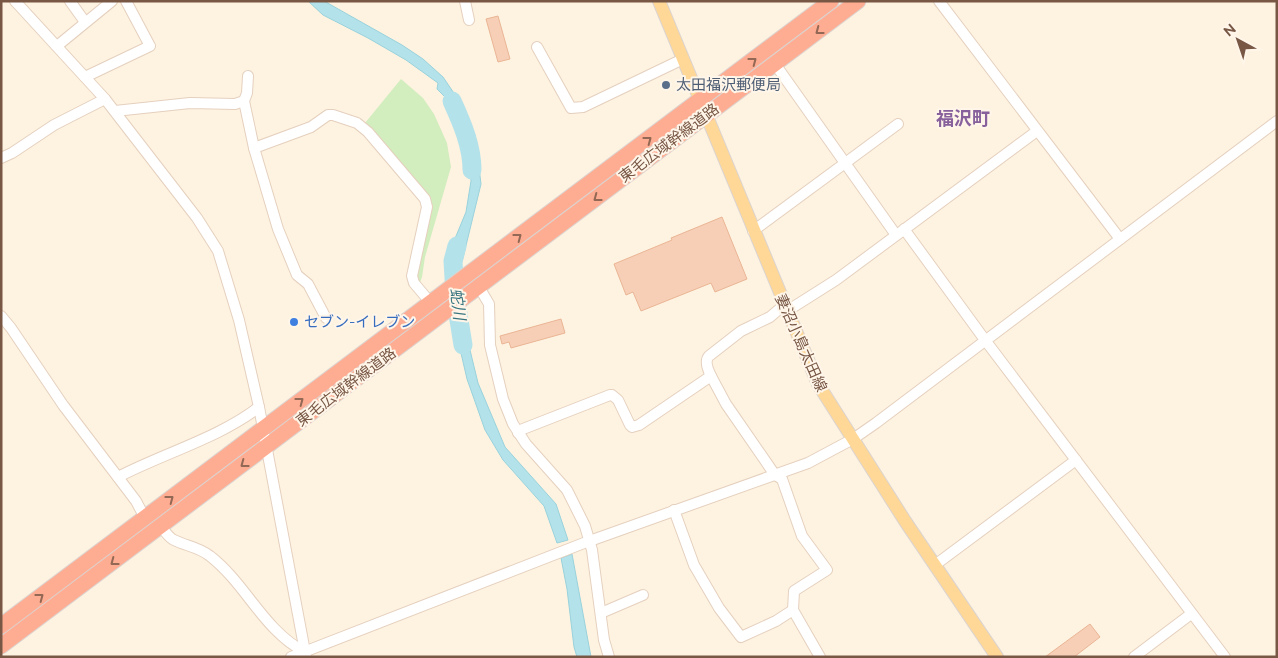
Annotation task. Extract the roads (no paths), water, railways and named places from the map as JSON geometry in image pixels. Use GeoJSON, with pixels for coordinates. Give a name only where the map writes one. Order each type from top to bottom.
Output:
{"type":"FeatureCollection","features":[{"type":"Feature","properties":{"kind":"highway","name":"東毛広域幹線道路"},"geometry":{"type":"LineString","coordinates":[[1,626],[831,1]]}},
{"type":"Feature","properties":{"kind":"highway","name":"東毛広域幹線道路"},"geometry":{"type":"LineString","coordinates":[[1,646],[858,1]]}},
{"type":"Feature","properties":{"kind":"main road","name":"妻沼小島太田線"},"geometry":{"type":"LineString","coordinates":[[658,1],[818,384],[997,657]]}},
{"type":"Feature","properties":{"kind":"street"},"geometry":{"type":"LineString","coordinates":[[15,1],[115,111],[197,218],[218,250],[239,320],[264,429],[306,654]]}},
{"type":"Feature","properties":{"kind":"street"},"geometry":{"type":"LineString","coordinates":[[70,1],[85,22]]}},
{"type":"Feature","properties":{"kind":"street"},"geometry":{"type":"LineString","coordinates":[[57,46],[112,1]]}},
{"type":"Feature","properties":{"kind":"street"},"geometry":{"type":"LineString","coordinates":[[85,77],[150,46],[126,1]]}},
{"type":"Feature","properties":{"kind":"street"},"geometry":{"type":"LineString","coordinates":[[465,1],[468,20]]}},
{"type":"Feature","properties":{"kind":"street"},"geometry":{"type":"LineString","coordinates":[[939,1],[1120,239]]}},
{"type":"Feature","properties":{"kind":"street"},"geometry":{"type":"LineString","coordinates":[[537,47],[571,108],[583,107],[683,59]]}},
{"type":"Feature","properties":{"kind":"street"},"geometry":{"type":"LineString","coordinates":[[775,64],[845,163],[985,340],[1225,657]]}},
{"type":"Feature","properties":{"kind":"street"},"geometry":{"type":"LineString","coordinates":[[248,76],[247,93],[244,101],[254,148],[278,229],[296,275],[308,284],[326,318]]}},
{"type":"Feature","properties":{"kind":"street"},"geometry":{"type":"LineString","coordinates":[[1,158],[12,153],[54,125],[105,99]]}},
{"type":"Feature","properties":{"kind":"street"},"geometry":{"type":"LineString","coordinates":[[115,111],[190,103],[235,104],[244,101]]}},
{"type":"Feature","properties":{"kind":"street"},"geometry":{"type":"LineString","coordinates":[[254,148],[310,127],[328,115],[333,114],[357,123],[368,132],[425,199],[427,206],[412,276],[414,284],[432,300]]}},
{"type":"Feature","properties":{"kind":"street"},"geometry":{"type":"LineString","coordinates":[[291,657],[306,654],[587,542],[808,463],[853,439],[1277,121]]}},
{"type":"Feature","properties":{"kind":"street"},"geometry":{"type":"LineString","coordinates":[[753,231],[898,124]]}},
{"type":"Feature","properties":{"kind":"street"},"geometry":{"type":"LineString","coordinates":[[820,657],[793,610],[794,590],[827,570],[802,536],[782,479],[775,475],[726,404],[711,376],[706,362],[707,358],[736,334],[836,280],[1037,131]]}},
{"type":"Feature","properties":{"kind":"street"},"geometry":{"type":"LineString","coordinates":[[477,288],[489,304],[490,346],[509,416],[518,433],[567,490],[582,519],[601,614],[604,640],[609,657]]}},
{"type":"Feature","properties":{"kind":"street"},"geometry":{"type":"LineString","coordinates":[[1,316],[62,405],[136,501],[145,518]]}},
{"type":"Feature","properties":{"kind":"street"},"geometry":{"type":"LineString","coordinates":[[518,433],[610,395],[618,400],[628,423],[632,427],[636,427],[711,376]]}},
{"type":"Feature","properties":{"kind":"street"},"geometry":{"type":"LineString","coordinates":[[118,477],[146,462],[199,440],[246,417],[259,407]]}},
{"type":"Feature","properties":{"kind":"street"},"geometry":{"type":"LineString","coordinates":[[935,565],[1076,460]]}},
{"type":"Feature","properties":{"kind":"street"},"geometry":{"type":"LineString","coordinates":[[674,510],[694,565],[719,608],[741,637],[776,622],[793,610]]}},
{"type":"Feature","properties":{"kind":"street"},"geometry":{"type":"LineString","coordinates":[[161,527],[173,540],[194,547],[209,555],[238,582],[273,628],[292,645],[306,654]]}},
{"type":"Feature","properties":{"kind":"street"},"geometry":{"type":"LineString","coordinates":[[601,614],[642,595]]}},
{"type":"Feature","properties":{"kind":"street"},"geometry":{"type":"LineString","coordinates":[[1134,657],[1192,614]]}},
{"type":"Feature","properties":{"kind":"water"},"geometry":{"type":"Polygon","coordinates":[[[308,1],[324,1],[423,59],[443,77],[462,105],[475,135],[481,184],[462,262],[447,274],[454,241],[466,212],[471,181],[469,147],[462,123],[450,102],[437,89],[438,83],[406,60],[323,15],[308,1]]]}},
{"type":"Feature","properties":{"kind":"water"},"geometry":{"type":"Polygon","coordinates":[[[462,317],[478,383],[505,447],[556,504],[568,540],[557,543],[544,506],[503,460],[485,430],[467,379],[454,323],[462,317]]]}},
{"type":"Feature","properties":{"kind":"water"},"geometry":{"type":"Polygon","coordinates":[[[572,554],[591,657],[577,657],[574,647],[561,558],[572,554]]]}},
{"type":"Feature","properties":{"kind":"waterway","name":"蛇川"},"geometry":{"type":"LineString","coordinates":[[452,101],[468,143],[472,170]]}},
{"type":"Feature","properties":{"kind":"waterway","name":"蛇川"},"geometry":{"type":"LineString","coordinates":[[457,246],[453,261],[455,295],[463,345]]}},
{"type":"Feature","properties":{"kind":"place","name":"太田福沢郵便局"},"geometry":{"type":"Point","coordinates":[666,85]}},
{"type":"Feature","properties":{"kind":"place","name":"セブン-イレブン"},"geometry":{"type":"Point","coordinates":[294,322]}},
{"type":"Feature","properties":{"kind":"district","name":"福沢町"},"geometry":{"type":"Point","coordinates":[963,118]}}]}
